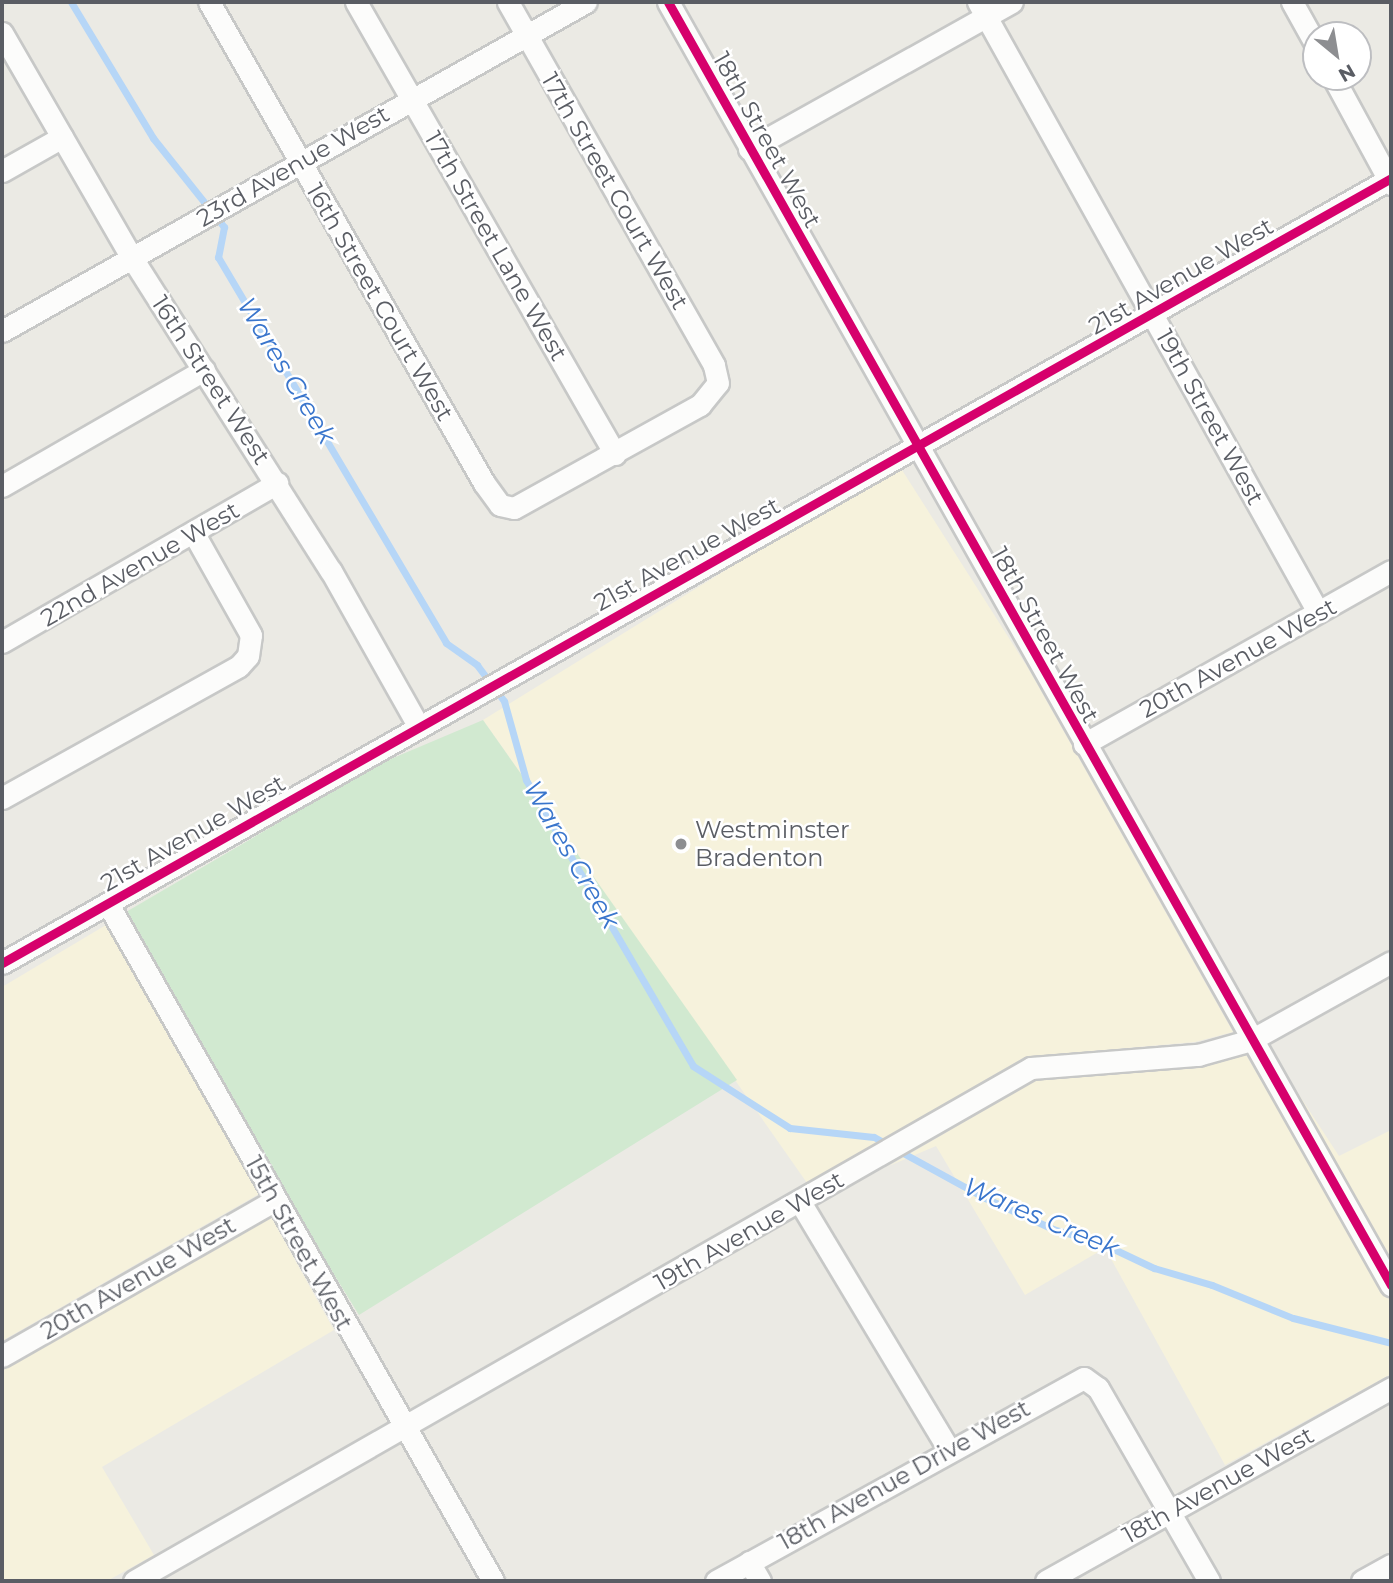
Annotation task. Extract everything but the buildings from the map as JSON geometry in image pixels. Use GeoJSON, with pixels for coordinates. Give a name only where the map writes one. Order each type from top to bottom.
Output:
{"type":"FeatureCollection","features":[{"type":"Feature","properties":{"kind":"street","name":"16th Street Court West"},"geometry":{"type":"LineString","coordinates":[[209,2],[484,483],[500,506],[526,505],[615,454]]}},
{"type":"Feature","properties":{"kind":"street","name":"17th Street Lane West"},"geometry":{"type":"LineString","coordinates":[[356,2],[615,454]]}},
{"type":"Feature","properties":{"kind":"street","name":"17th Street Court West"},"geometry":{"type":"LineString","coordinates":[[508,2],[714,365],[718,383],[700,405],[615,454]]}},
{"type":"Feature","properties":{"kind":"street","name":"23rd Avenue West"},"geometry":{"type":"LineString","coordinates":[[2,331],[586,2]]}},
{"type":"Feature","properties":{"kind":"street","name":"18th Street West"},"geometry":{"type":"LineString","coordinates":[[668,2],[1084,744],[1391,1284]]}},
{"type":"Feature","properties":{"kind":"street"},"geometry":{"type":"LineString","coordinates":[[749,149],[982,9],[1012,2]]}},
{"type":"Feature","properties":{"kind":"street"},"geometry":{"type":"LineString","coordinates":[[1292,2],[1302,21]]}},
{"type":"Feature","properties":{"kind":"street","name":"19th Street West"},"geometry":{"type":"LineString","coordinates":[[982,9],[1318,612]]}},
{"type":"Feature","properties":{"kind":"street","name":"16th Street West"},"geometry":{"type":"LineString","coordinates":[[2,33],[132,258],[277,483],[419,727]]}},
{"type":"Feature","properties":{"kind":"street"},"geometry":{"type":"LineString","coordinates":[[1341,91],[1390,181]]}},
{"type":"Feature","properties":{"kind":"street"},"geometry":{"type":"LineString","coordinates":[[2,171],[62,137]]}},
{"type":"Feature","properties":{"kind":"street","name":"21st Avenue West"},"geometry":{"type":"LineString","coordinates":[[2,963],[1390,181]]}},
{"type":"Feature","properties":{"kind":"street"},"geometry":{"type":"LineString","coordinates":[[2,486],[204,370]]}},
{"type":"Feature","properties":{"kind":"street","name":"22nd Avenue West"},"geometry":{"type":"LineString","coordinates":[[2,642],[194,534],[277,483]]}},
{"type":"Feature","properties":{"kind":"street"},"geometry":{"type":"LineString","coordinates":[[2,798],[239,666],[251,645],[243,618],[194,534]]}},
{"type":"Feature","properties":{"kind":"street","name":"20th Avenue West"},"geometry":{"type":"LineString","coordinates":[[1084,744],[1391,571]]}},
{"type":"Feature","properties":{"kind":"street","name":"15th Street West"},"geometry":{"type":"LineString","coordinates":[[108,904],[403,1428],[494,1581]]}},
{"type":"Feature","properties":{"kind":"street","name":"19th Avenue West"},"geometry":{"type":"LineString","coordinates":[[134,1581],[1031,1068],[1198,1055],[1251,1040],[1391,962]]}},
{"type":"Feature","properties":{"kind":"street","name":"20th Avenue West"},"geometry":{"type":"LineString","coordinates":[[2,1356],[275,1200]]}},
{"type":"Feature","properties":{"kind":"street"},"geometry":{"type":"LineString","coordinates":[[800,1202],[948,1450]]}},
{"type":"Feature","properties":{"kind":"street","name":"18th Avenue Drive West"},"geometry":{"type":"LineString","coordinates":[[716,1581],[1071,1381],[1084,1378],[1094,1382],[1169,1511]]}},
{"type":"Feature","properties":{"kind":"street","name":"18th Avenue West"},"geometry":{"type":"LineString","coordinates":[[1045,1581],[1391,1388]]}},
{"type":"Feature","properties":{"kind":"street"},"geometry":{"type":"LineString","coordinates":[[1169,1511],[1209,1581]]}},
{"type":"Feature","properties":{"kind":"street"},"geometry":{"type":"LineString","coordinates":[[749,1562],[760,1581]]}},
{"type":"Feature","properties":{"kind":"street"},"geometry":{"type":"LineString","coordinates":[[1362,1581],[1391,1565]]}},
{"type":"Feature","properties":{"kind":"shaded area"},"geometry":{"type":"Polygon","coordinates":[[[902,470],[1028,668],[1233,1032],[1195,1042],[1025,1057],[807,1183],[483,720],[747,557],[902,470]]]}},
{"type":"Feature","properties":{"kind":"shaded area"},"geometry":{"type":"Polygon","coordinates":[[[106,925],[259,1194],[2,1341],[2,987],[106,925]]]}},
{"type":"Feature","properties":{"kind":"shaded area"},"geometry":{"type":"Polygon","coordinates":[[[1267,1046],[1339,1156],[1391,1130],[1391,1261],[1267,1046]]]}},
{"type":"Feature","properties":{"kind":"shaded area"},"geometry":{"type":"Polygon","coordinates":[[[1246,1055],[1391,1303],[1391,1374],[1225,1465],[1105,1248],[1025,1295],[936,1146],[889,1166],[1036,1080],[1200,1068],[1246,1055]]]}},
{"type":"Feature","properties":{"kind":"shaded area"},"geometry":{"type":"Polygon","coordinates":[[[271,1217],[334,1330],[102,1467],[154,1555],[107,1581],[2,1581],[2,1371],[271,1217]]]}},
{"type":"Feature","properties":{"kind":"green space"},"geometry":{"type":"Polygon","coordinates":[[[483,720],[737,1080],[359,1315],[290,1203],[126,912],[379,764],[483,720]]]}},
{"type":"Feature","properties":{"kind":"waterway","name":"Wares Creek"},"geometry":{"type":"LineString","coordinates":[[71,2],[153,138],[224,227],[218,257],[446,643],[477,665],[504,701],[526,780],[693,1066],[790,1128],[874,1137],[983,1197],[1053,1229],[1101,1243],[1154,1268],[1212,1285],[1293,1318],[1391,1343]]}},
{"type":"Feature","properties":{"kind":"cycle path"},"geometry":{"type":"LineString","coordinates":[[668,2],[1391,1285]]}},
{"type":"Feature","properties":{"kind":"cycle path"},"geometry":{"type":"LineString","coordinates":[[2,963],[1391,178]]}},
{"type":"Feature","properties":{"kind":"place","name":"Westminster Bradenton"},"geometry":{"type":"Point","coordinates":[681,844]}}]}
